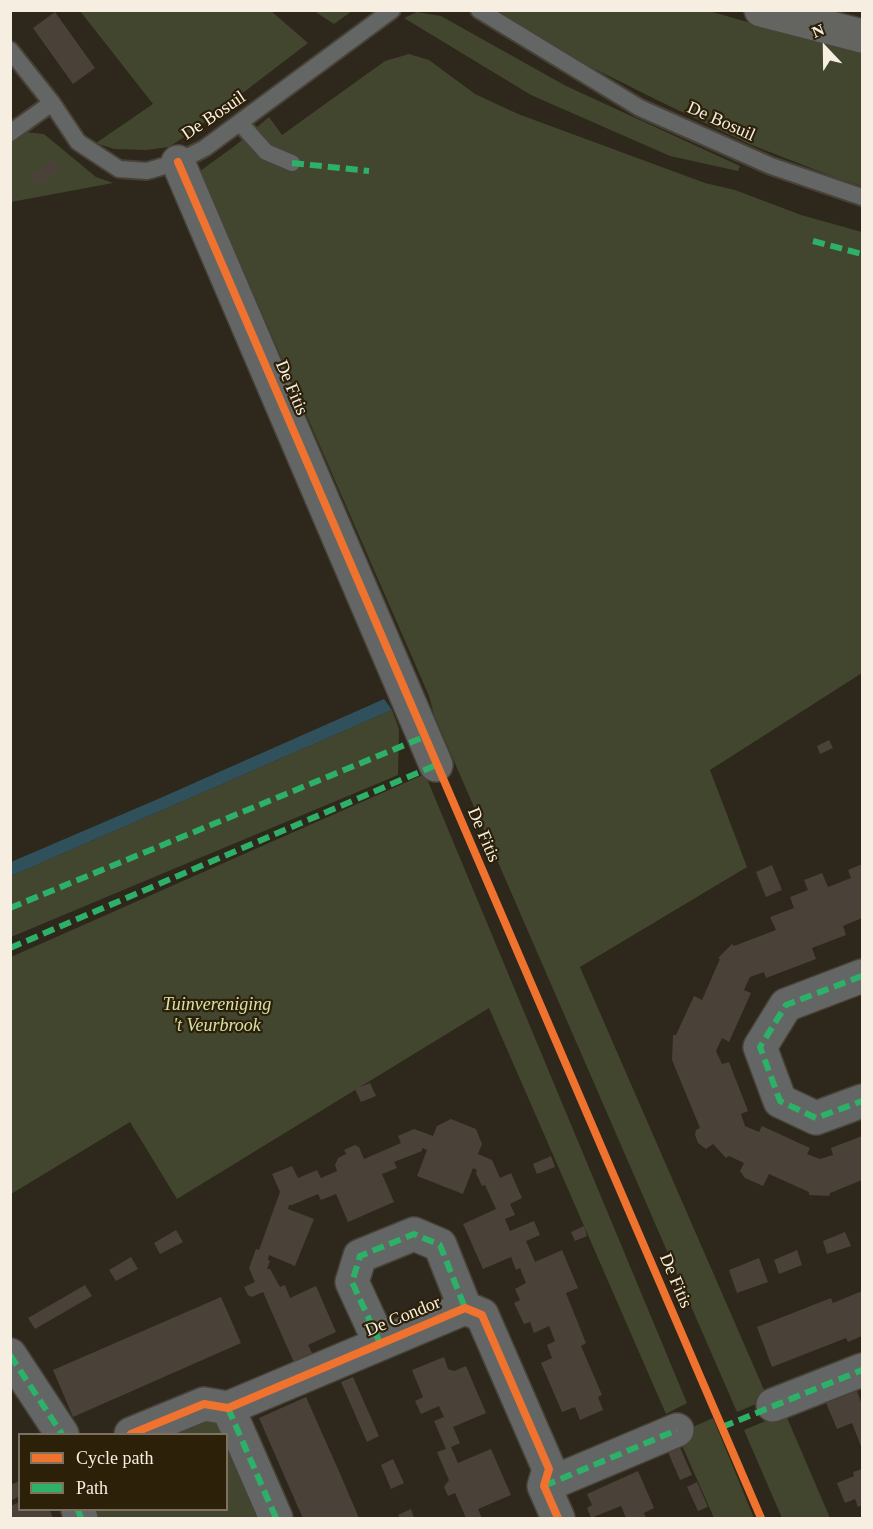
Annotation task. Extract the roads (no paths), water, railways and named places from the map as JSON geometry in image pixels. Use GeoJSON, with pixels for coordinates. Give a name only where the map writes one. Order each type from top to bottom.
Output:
{"type":"FeatureCollection","features":[{"type":"Feature","properties":{"kind":"main road"},"geometry":{"type":"LineString","coordinates":[[761,10],[862,36]]}},
{"type":"Feature","properties":{"kind":"street","name":"De Fitis"},"geometry":{"type":"LineString","coordinates":[[178,162],[436,765]]}},
{"type":"Feature","properties":{"kind":"street"},"geometry":{"type":"LineString","coordinates":[[862,976],[786,1005],[760,1047],[780,1101],[816,1118],[862,1101]]}},
{"type":"Feature","properties":{"kind":"street","name":"De Condor"},"geometry":{"type":"LineString","coordinates":[[380,1343],[352,1282],[360,1256],[414,1233],[440,1245],[465,1308]]}},
{"type":"Feature","properties":{"kind":"street","name":"De Condor"},"geometry":{"type":"LineString","coordinates":[[133,1433],[204,1404],[228,1408],[465,1308],[482,1315],[549,1469],[544,1486],[558,1518]]}},
{"type":"Feature","properties":{"kind":"street"},"geometry":{"type":"LineString","coordinates":[[10,1355],[61,1433]]}},
{"type":"Feature","properties":{"kind":"street"},"geometry":{"type":"LineString","coordinates":[[773,1405],[862,1370]]}},
{"type":"Feature","properties":{"kind":"street"},"geometry":{"type":"LineString","coordinates":[[228,1408],[276,1518]]}},
{"type":"Feature","properties":{"kind":"street"},"geometry":{"type":"LineString","coordinates":[[544,1486],[677,1430]]}},
{"type":"Feature","properties":{"kind":"lane","name":"De Bosuil"},"geometry":{"type":"LineString","coordinates":[[10,50],[52,103],[78,142],[119,169],[147,171],[178,162],[205,148],[392,10]]}},
{"type":"Feature","properties":{"kind":"lane","name":"De Bosuil"},"geometry":{"type":"LineString","coordinates":[[479,10],[640,108],[771,166],[862,197]]}},
{"type":"Feature","properties":{"kind":"lane"},"geometry":{"type":"LineString","coordinates":[[10,133],[52,103]]}},
{"type":"Feature","properties":{"kind":"lane"},"geometry":{"type":"LineString","coordinates":[[240,123],[266,152],[292,163]]}},
{"type":"Feature","properties":{"kind":"water"},"geometry":{"type":"Polygon","coordinates":[[[384,699],[392,710],[11,876],[11,862],[384,699]]]}},
{"type":"Feature","properties":{"kind":"park label","name":"Tuinvereniging 't Veurbrook"},"geometry":{"type":"Point","coordinates":[217,1015]}}]}
